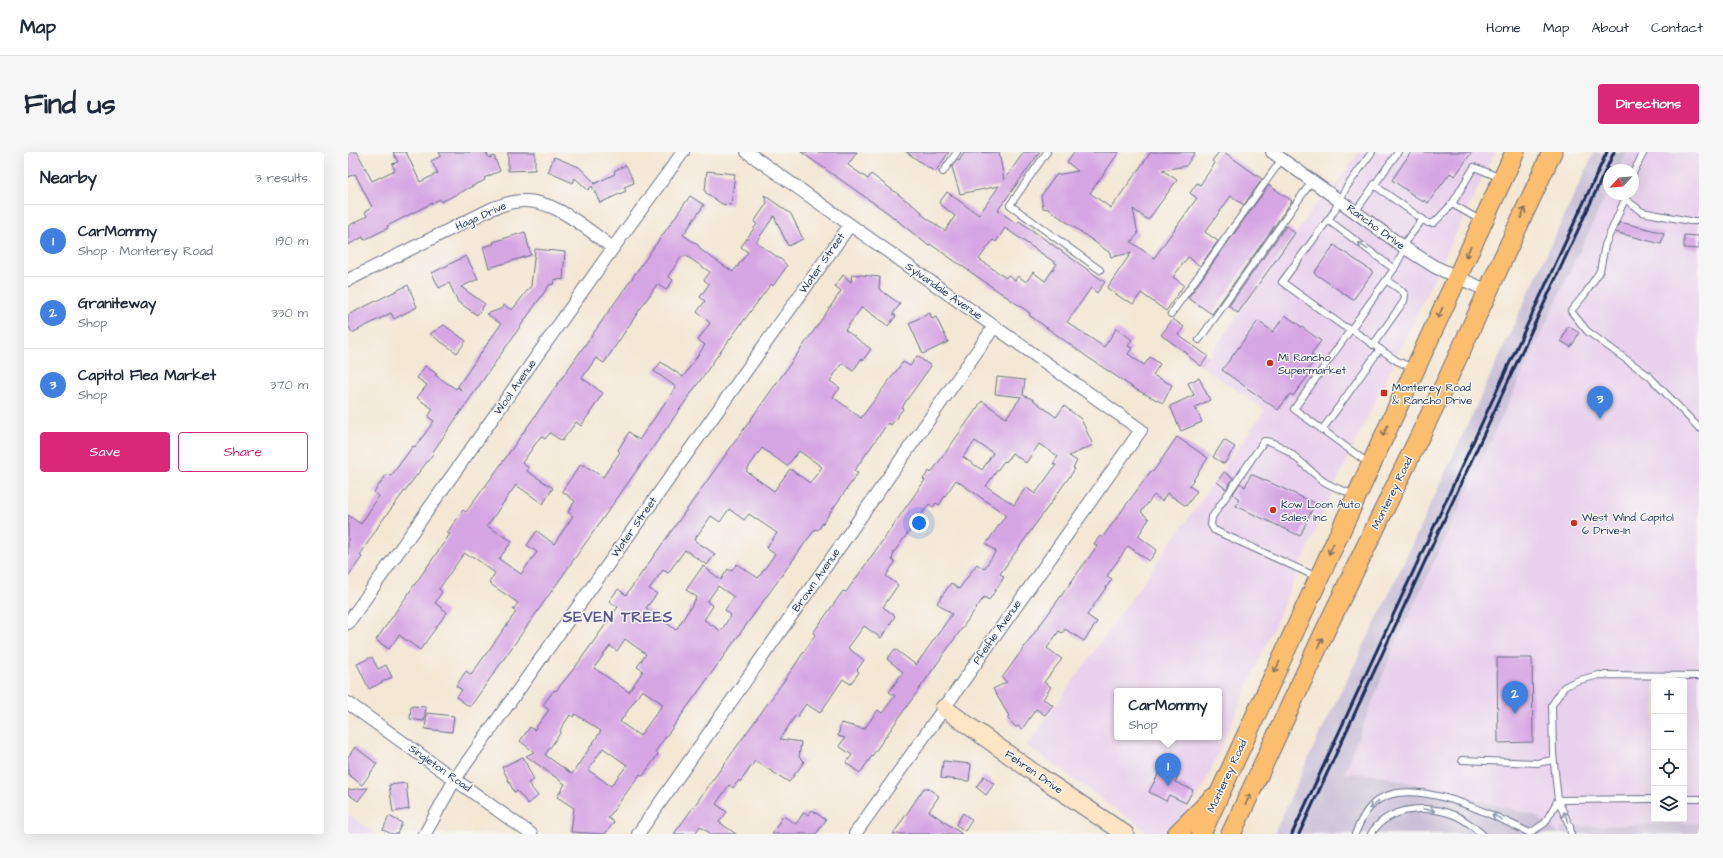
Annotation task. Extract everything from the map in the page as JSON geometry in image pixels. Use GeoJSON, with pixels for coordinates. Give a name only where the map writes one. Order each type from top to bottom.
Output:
{"type":"FeatureCollection","features":[{"type":"Feature","properties":{"kind":"main road","name":"Monterey Road"},"geometry":{"type":"LineString","coordinates":[[1201,834],[1514,152]]}},
{"type":"Feature","properties":{"kind":"main road","name":"Monterey Road"},"geometry":{"type":"LineString","coordinates":[[1231,834],[1326,629],[1444,385],[1552,152]]}},
{"type":"Feature","properties":{"kind":"main road"},"geometry":{"type":"LineString","coordinates":[[1177,834],[1220,791]]}},
{"type":"Feature","properties":{"kind":"street","name":"Wool Avenue"},"geometry":{"type":"LineString","coordinates":[[348,623],[613,248],[683,152]]}},
{"type":"Feature","properties":{"kind":"street","name":"Sylvandale Avenue"},"geometry":{"type":"LineString","coordinates":[[747,152],[1141,430]]}},
{"type":"Feature","properties":{"kind":"street","name":"Rancho Drive"},"geometry":{"type":"LineString","coordinates":[[1272,152],[1403,247],[1456,278],[1488,291]]}},
{"type":"Feature","properties":{"kind":"street","name":"Haga Drive"},"geometry":{"type":"LineString","coordinates":[[348,280],[493,208],[515,202],[536,202],[557,209],[613,248]]}},
{"type":"Feature","properties":{"kind":"street","name":"Water Street"},"geometry":{"type":"LineString","coordinates":[[425,834],[455,779],[850,225]]}},
{"type":"Feature","properties":{"kind":"street","name":"Brown Avenue"},"geometry":{"type":"LineString","coordinates":[[638,834],[994,327]]}},
{"type":"Feature","properties":{"kind":"street","name":"Pfeifle Avenue"},"geometry":{"type":"LineString","coordinates":[[854,834],[1141,430]]}},
{"type":"Feature","properties":{"kind":"street","name":"Singleton Road"},"geometry":{"type":"LineString","coordinates":[[348,703],[531,834]]}},
{"type":"Feature","properties":{"kind":"street","name":"Fehren Drive"},"geometry":{"type":"LineString","coordinates":[[944,708],[1033,772],[1125,834]]}},
{"type":"Feature","properties":{"kind":"lane"},"geometry":{"type":"LineString","coordinates":[[943,172],[957,152]]}},
{"type":"Feature","properties":{"kind":"lane"},"geometry":{"type":"LineString","coordinates":[[1047,152],[1010,204],[1100,270]]}},
{"type":"Feature","properties":{"kind":"lane"},"geometry":{"type":"LineString","coordinates":[[1372,152],[1346,188],[1328,220],[1282,282],[1397,361],[1414,368]]}},
{"type":"Feature","properties":{"kind":"lane"},"geometry":{"type":"LineString","coordinates":[[1355,212],[1398,152]]}},
{"type":"Feature","properties":{"kind":"lane"},"geometry":{"type":"LineString","coordinates":[[1638,164],[1644,152]]}},
{"type":"Feature","properties":{"kind":"lane"},"geometry":{"type":"LineString","coordinates":[[1170,314],[1282,159]]}},
{"type":"Feature","properties":{"kind":"lane"},"geometry":{"type":"LineString","coordinates":[[1374,185],[1428,223],[1434,223],[1452,204],[1474,167],[1502,178]]}},
{"type":"Feature","properties":{"kind":"lane"},"geometry":{"type":"LineString","coordinates":[[1199,340],[1312,181]]}},
{"type":"Feature","properties":{"kind":"lane"},"geometry":{"type":"LineString","coordinates":[[1625,200],[1605,245],[1600,271],[1571,311],[1587,331],[1649,376],[1699,428]]}},
{"type":"Feature","properties":{"kind":"lane"},"geometry":{"type":"LineString","coordinates":[[1629,200],[1642,212],[1690,221],[1699,221]]}},
{"type":"Feature","properties":{"kind":"lane"},"geometry":{"type":"LineString","coordinates":[[1452,204],[1482,222]]}},
{"type":"Feature","properties":{"kind":"lane"},"geometry":{"type":"LineString","coordinates":[[1370,464],[1294,409],[1394,269],[1403,247],[1422,219]]}},
{"type":"Feature","properties":{"kind":"lane"},"geometry":{"type":"LineString","coordinates":[[1328,220],[1394,269]]}},
{"type":"Feature","properties":{"kind":"lane"},"geometry":{"type":"LineString","coordinates":[[1373,344],[1404,301],[1405,296],[1402,291],[1386,280]]}},
{"type":"Feature","properties":{"kind":"lane"},"geometry":{"type":"LineString","coordinates":[[1322,430],[1380,349]]}},
{"type":"Feature","properties":{"kind":"lane"},"geometry":{"type":"LineString","coordinates":[[1318,578],[1214,530],[1211,525],[1212,517],[1264,441],[1271,441],[1302,462],[1324,481],[1355,496]]}},
{"type":"Feature","properties":{"kind":"lane"},"geometry":{"type":"LineString","coordinates":[[1571,834],[1570,827],[1558,800],[1553,760],[1552,704],[1564,687],[1576,681],[1598,675],[1699,676]]}},
{"type":"Feature","properties":{"kind":"lane"},"geometry":{"type":"LineString","coordinates":[[1462,760],[1537,763],[1553,760]]}},
{"type":"Feature","properties":{"kind":"lane"},"geometry":{"type":"LineString","coordinates":[[1355,834],[1360,821],[1373,804],[1391,794],[1406,791],[1455,800],[1531,833],[1545,823],[1558,800]]}},
{"type":"Feature","properties":{"kind":"lane"},"geometry":{"type":"LineString","coordinates":[[1687,799],[1699,798]]}},
{"type":"Feature","properties":{"kind":"lane"},"geometry":{"type":"LineString","coordinates":[[1558,800],[1651,799]]}},
{"type":"Feature","properties":{"kind":"lane"},"geometry":{"type":"LineString","coordinates":[[1370,834],[1375,827],[1399,812],[1424,808],[1454,814],[1482,834]]}},
{"type":"Feature","properties":{"kind":"shaded area"},"geometry":{"type":"Polygon","coordinates":[[[1359,152],[1495,152],[1344,466],[1204,786],[1178,824],[1164,834],[1148,832],[1027,746],[1265,410],[1202,366],[1320,199],[1336,184],[1359,152]]]}},
{"type":"Feature","properties":{"kind":"shaded area"},"geometry":{"type":"Polygon","coordinates":[[[1594,152],[1626,152],[1621,164],[1603,164],[1604,200],[1395,645],[1344,773],[1374,774],[1534,815],[1560,834],[1274,834],[1314,746],[1381,611],[1594,152]]]}},
{"type":"Feature","properties":{"kind":"shaded area"},"geometry":{"type":"Polygon","coordinates":[[[1626,152],[1699,152],[1699,823],[1563,827],[1560,834],[1534,815],[1374,774],[1344,773],[1395,645],[1604,200],[1639,200],[1639,164],[1621,164],[1626,152]]]}},
{"type":"Feature","properties":{"kind":"shaded area"},"geometry":{"type":"Polygon","coordinates":[[[348,814],[376,834],[348,834],[348,814]]]}},
{"type":"Feature","properties":{"kind":"shaded area"},"geometry":{"type":"Polygon","coordinates":[[[1699,823],[1699,834],[1560,834],[1562,827],[1699,823]]]}},
{"type":"Feature","properties":{"kind":"building"},"geometry":{"type":"Polygon","coordinates":[[[348,152],[357,152],[372,181],[395,170],[392,164],[398,162],[393,152],[406,152],[420,182],[438,173],[431,161],[441,156],[439,152],[486,152],[489,158],[494,156],[500,171],[484,178],[485,180],[441,202],[440,199],[387,226],[388,228],[364,240],[363,237],[348,245],[348,226],[367,216],[365,212],[372,207],[355,174],[348,177],[348,152]]]}},
{"type":"Feature","properties":{"kind":"building"},"geometry":{"type":"Polygon","coordinates":[[[508,152],[535,152],[535,170],[508,171],[508,152]]]}},
{"type":"Feature","properties":{"kind":"building"},"geometry":{"type":"Polygon","coordinates":[[[801,152],[857,152],[848,165],[868,179],[871,174],[945,231],[955,216],[939,203],[947,192],[979,215],[999,186],[960,194],[952,167],[957,160],[959,161],[964,153],[999,152],[1004,180],[1024,152],[1040,152],[998,210],[1017,224],[1019,221],[1105,282],[1097,293],[1091,288],[1067,322],[1104,347],[1117,328],[1132,340],[1128,346],[1132,348],[1128,354],[1144,365],[1150,357],[1160,364],[1153,375],[1172,385],[1163,403],[1135,389],[1086,356],[1029,315],[1030,313],[930,244],[929,246],[888,213],[801,152]],[[1005,228],[996,242],[993,240],[979,259],[1006,278],[1008,275],[1015,280],[1018,276],[1026,282],[1033,272],[1045,281],[1057,264],[1005,228]]]}},
{"type":"Feature","properties":{"kind":"building"},"geometry":{"type":"Polygon","coordinates":[[[906,152],[949,152],[935,172],[906,152]]]}},
{"type":"Feature","properties":{"kind":"building"},"geometry":{"type":"Polygon","coordinates":[[[1074,152],[1119,152],[1090,193],[1111,208],[1151,152],[1195,152],[1186,166],[1162,170],[1177,180],[1148,220],[1133,209],[1138,234],[1131,242],[1154,258],[1197,198],[1190,193],[1197,183],[1200,185],[1215,163],[1212,161],[1219,152],[1224,152],[1262,179],[1244,205],[1231,196],[1205,232],[1218,241],[1200,266],[1188,257],[1173,277],[1184,285],[1166,311],[1141,293],[1133,304],[1107,288],[1131,253],[1111,257],[1110,253],[1077,229],[1048,209],[1043,208],[1041,196],[1056,175],[1078,171],[1067,162],[1074,152]]]}},
{"type":"Feature","properties":{"kind":"building"},"geometry":{"type":"Polygon","coordinates":[[[1411,152],[1472,152],[1455,176],[1450,173],[1428,203],[1424,200],[1423,202],[1392,180],[1411,152]]]}},
{"type":"Feature","properties":{"kind":"building"},"geometry":{"type":"Polygon","coordinates":[[[554,157],[579,167],[595,183],[594,184],[615,174],[614,171],[626,165],[634,183],[624,187],[626,191],[600,203],[592,186],[588,190],[575,178],[573,183],[548,172],[554,157]]]}},
{"type":"Feature","properties":{"kind":"building"},"geometry":{"type":"Polygon","coordinates":[[[707,171],[735,174],[731,205],[722,204],[705,192],[707,171]]]}},
{"type":"Feature","properties":{"kind":"building"},"geometry":{"type":"Polygon","coordinates":[[[1269,185],[1292,201],[1212,314],[1188,298],[1269,185]]]}},
{"type":"Feature","properties":{"kind":"building"},"geometry":{"type":"Polygon","coordinates":[[[764,195],[791,214],[803,239],[788,246],[774,216],[756,242],[783,261],[787,266],[773,286],[771,284],[718,355],[470,707],[456,697],[462,690],[456,686],[466,671],[471,675],[516,612],[513,610],[518,603],[489,583],[495,573],[472,556],[470,557],[464,553],[439,589],[442,592],[435,603],[447,612],[420,650],[399,635],[389,649],[376,640],[450,534],[447,533],[463,510],[466,512],[492,477],[690,196],[704,205],[683,235],[698,245],[701,250],[733,272],[748,252],[741,247],[757,224],[754,222],[767,203],[764,195]],[[685,255],[684,257],[682,256],[668,276],[673,280],[666,290],[657,284],[604,363],[596,358],[582,378],[603,393],[581,426],[576,422],[562,441],[550,433],[545,439],[541,436],[522,463],[529,468],[527,471],[553,488],[543,504],[516,485],[487,526],[512,541],[499,559],[521,574],[537,552],[527,545],[537,531],[554,544],[573,516],[568,512],[575,501],[562,491],[581,464],[603,477],[620,452],[618,450],[629,432],[639,440],[676,387],[654,371],[661,362],[683,377],[705,345],[698,340],[710,323],[697,312],[705,301],[700,297],[709,284],[704,280],[710,272],[685,255]]]}},
{"type":"Feature","properties":{"kind":"building"},"geometry":{"type":"Polygon","coordinates":[[[1620,222],[1664,233],[1661,244],[1615,232],[1620,222]]]}},
{"type":"Feature","properties":{"kind":"building"},"geometry":{"type":"Polygon","coordinates":[[[1286,226],[1295,233],[1238,313],[1229,306],[1286,226]]]}},
{"type":"Feature","properties":{"kind":"building"},"geometry":{"type":"Polygon","coordinates":[[[525,232],[531,255],[489,268],[483,247],[494,244],[493,242],[525,232]]]}},
{"type":"Feature","properties":{"kind":"building"},"geometry":{"type":"Polygon","coordinates":[[[1684,235],[1699,236],[1699,249],[1684,248],[1684,235]]]}},
{"type":"Feature","properties":{"kind":"building"},"geometry":{"type":"Polygon","coordinates":[[[1334,245],[1373,272],[1353,300],[1314,273],[1334,245]]]}},
{"type":"Feature","properties":{"kind":"building"},"geometry":{"type":"Polygon","coordinates":[[[535,249],[565,252],[563,280],[554,279],[553,285],[550,284],[432,453],[433,454],[381,522],[360,555],[362,557],[348,576],[348,515],[361,524],[379,496],[374,492],[387,474],[391,476],[434,421],[428,417],[433,409],[417,398],[427,385],[417,378],[425,366],[437,374],[435,375],[456,389],[457,387],[461,390],[458,386],[501,324],[487,314],[503,308],[504,305],[512,310],[531,286],[535,249]]]}},
{"type":"Feature","properties":{"kind":"building"},"geometry":{"type":"Polygon","coordinates":[[[466,256],[478,279],[461,287],[485,304],[477,315],[458,302],[449,283],[439,288],[432,273],[466,256]]]}},
{"type":"Feature","properties":{"kind":"building"},"geometry":{"type":"Polygon","coordinates":[[[852,274],[880,277],[879,289],[900,304],[893,314],[896,316],[888,326],[862,307],[845,330],[871,349],[863,360],[861,359],[853,371],[842,363],[830,381],[840,388],[833,397],[861,418],[903,362],[910,366],[917,356],[931,366],[906,401],[902,408],[903,409],[891,425],[888,423],[854,471],[858,473],[818,530],[815,529],[655,752],[658,754],[643,776],[640,774],[608,818],[614,822],[605,834],[571,832],[574,808],[557,797],[565,784],[526,756],[534,752],[520,741],[530,727],[534,730],[549,710],[543,705],[554,690],[556,691],[576,666],[618,607],[609,601],[618,589],[626,595],[820,322],[841,291],[835,286],[843,275],[851,282],[852,274]],[[762,448],[746,471],[774,491],[790,469],[810,483],[822,467],[799,451],[787,466],[762,448]],[[729,509],[720,522],[711,516],[694,540],[715,554],[707,565],[685,550],[668,573],[663,570],[649,589],[657,594],[646,608],[676,630],[697,597],[686,590],[703,566],[721,580],[728,569],[731,571],[737,564],[758,578],[775,554],[766,548],[777,533],[749,514],[744,520],[729,509]],[[718,586],[707,602],[713,606],[704,620],[721,631],[731,615],[725,610],[734,597],[718,586]],[[625,639],[617,651],[610,646],[594,668],[629,692],[643,671],[637,667],[646,654],[625,639]],[[642,690],[620,722],[640,736],[663,704],[642,690]],[[575,714],[573,717],[570,715],[560,730],[561,732],[545,755],[572,774],[601,731],[575,714]],[[603,748],[588,770],[611,786],[627,765],[603,748]]]}},
{"type":"Feature","properties":{"kind":"building"},"geometry":{"type":"Polygon","coordinates":[[[408,285],[417,307],[394,319],[391,313],[352,333],[348,325],[348,315],[408,285]]]}},
{"type":"Feature","properties":{"kind":"building"},"geometry":{"type":"Polygon","coordinates":[[[930,313],[932,319],[936,317],[948,342],[923,354],[909,323],[930,313]]]}},
{"type":"Feature","properties":{"kind":"building","name":"Mi Rancho Supermarket"},"geometry":{"type":"Polygon","coordinates":[[[1285,315],[1321,341],[1311,354],[1316,358],[1308,369],[1311,372],[1293,396],[1290,394],[1278,410],[1222,370],[1258,321],[1273,332],[1285,315]]]}},
{"type":"Feature","properties":{"kind":"building"},"geometry":{"type":"Polygon","coordinates":[[[1173,319],[1184,327],[1178,335],[1208,356],[1201,366],[1187,355],[1188,354],[1161,335],[1173,319]]]}},
{"type":"Feature","properties":{"kind":"building"},"geometry":{"type":"Polygon","coordinates":[[[444,325],[466,341],[457,353],[430,334],[444,325]]]}},
{"type":"Feature","properties":{"kind":"building"},"geometry":{"type":"Polygon","coordinates":[[[1568,326],[1579,333],[1571,347],[1561,341],[1568,326]]]}},
{"type":"Feature","properties":{"kind":"building"},"geometry":{"type":"Polygon","coordinates":[[[997,377],[1025,380],[1023,395],[1032,399],[1056,417],[1064,406],[1081,419],[1093,445],[1069,456],[1077,461],[1073,468],[1075,469],[1000,574],[1004,577],[989,600],[984,597],[860,773],[846,763],[852,755],[839,746],[845,738],[838,736],[841,723],[864,729],[878,710],[882,713],[895,696],[889,692],[903,672],[887,659],[895,649],[916,665],[952,614],[937,603],[951,583],[959,589],[977,564],[984,569],[996,551],[986,544],[1006,515],[956,480],[939,505],[936,503],[933,507],[929,504],[894,552],[892,560],[895,562],[886,576],[898,585],[883,607],[895,616],[881,638],[864,626],[848,648],[864,660],[857,670],[859,672],[857,675],[850,684],[843,679],[820,713],[806,704],[797,717],[795,716],[780,739],[801,742],[799,757],[804,762],[789,782],[755,761],[740,782],[739,780],[733,788],[729,785],[716,804],[727,812],[719,822],[736,834],[711,834],[700,826],[695,834],[674,834],[791,671],[815,635],[813,633],[843,591],[846,592],[925,480],[923,479],[929,471],[931,473],[982,401],[1006,418],[1021,397],[995,394],[997,377]],[[975,441],[963,457],[982,470],[993,453],[975,441]],[[1039,444],[1026,463],[1012,453],[1006,462],[1004,461],[986,486],[1014,505],[1026,487],[1035,494],[1056,465],[1053,464],[1058,456],[1039,444]]]}},
{"type":"Feature","properties":{"kind":"building"},"geometry":{"type":"Polygon","coordinates":[[[1199,378],[1210,400],[1195,407],[1202,422],[1181,431],[1170,406],[1194,395],[1188,383],[1199,378]]]}},
{"type":"Feature","properties":{"kind":"building"},"geometry":{"type":"Polygon","coordinates":[[[1177,437],[1208,458],[1189,486],[1197,491],[1186,506],[1167,493],[1162,501],[1154,495],[1141,512],[1149,519],[1138,536],[1157,550],[1149,561],[1128,546],[1107,576],[1112,579],[1087,615],[1097,622],[1084,641],[1065,629],[1062,633],[1059,631],[1047,648],[1062,659],[1044,682],[1051,687],[1043,699],[1053,705],[1045,715],[1036,709],[1022,729],[1018,726],[1016,727],[1007,718],[1009,716],[993,689],[1007,682],[1002,678],[1097,546],[1094,544],[1100,536],[1102,538],[1151,471],[1153,472],[1177,437]]]}},
{"type":"Feature","properties":{"kind":"building"},"geometry":{"type":"Polygon","coordinates":[[[1224,440],[1235,447],[1224,464],[1213,457],[1224,440]]]}},
{"type":"Feature","properties":{"kind":"building"},"geometry":{"type":"Polygon","coordinates":[[[1224,472],[1233,478],[1226,489],[1217,482],[1224,472]]]}},
{"type":"Feature","properties":{"kind":"building"},"geometry":{"type":"Polygon","coordinates":[[[1251,474],[1315,503],[1300,536],[1236,506],[1239,499],[1233,494],[1240,483],[1245,487],[1251,474]]]}},
{"type":"Feature","properties":{"kind":"building"},"geometry":{"type":"Polygon","coordinates":[[[372,657],[378,669],[386,665],[392,677],[369,689],[357,664],[372,657]]]}},
{"type":"Feature","properties":{"kind":"building"},"geometry":{"type":"Polygon","coordinates":[[[1497,658],[1532,658],[1533,742],[1498,743],[1497,658]]]}},
{"type":"Feature","properties":{"kind":"building"},"geometry":{"type":"Polygon","coordinates":[[[411,706],[426,707],[424,721],[410,719],[411,706]]]}},
{"type":"Feature","properties":{"kind":"building"},"geometry":{"type":"Polygon","coordinates":[[[427,713],[454,716],[452,732],[425,729],[427,713]]]}},
{"type":"Feature","properties":{"kind":"building"},"geometry":{"type":"Polygon","coordinates":[[[355,747],[377,764],[362,785],[348,774],[348,757],[355,747]]]}},
{"type":"Feature","properties":{"kind":"building"},"geometry":{"type":"Polygon","coordinates":[[[523,757],[534,780],[528,783],[538,796],[528,804],[517,791],[514,792],[502,767],[523,757]]]}},
{"type":"Feature","properties":{"kind":"building"},"geometry":{"type":"Polygon","coordinates":[[[943,761],[971,764],[969,781],[941,778],[943,761]]]}},
{"type":"Feature","properties":{"kind":"building"},"geometry":{"type":"Polygon","coordinates":[[[1162,767],[1179,774],[1175,782],[1193,790],[1186,803],[1169,795],[1166,801],[1149,792],[1162,767]]]}},
{"type":"Feature","properties":{"kind":"building"},"geometry":{"type":"Polygon","coordinates":[[[984,776],[994,784],[986,795],[976,787],[984,776]]]}},
{"type":"Feature","properties":{"kind":"building"},"geometry":{"type":"Polygon","coordinates":[[[406,783],[409,809],[393,812],[389,785],[406,783]]]}},
{"type":"Feature","properties":{"kind":"building"},"geometry":{"type":"Polygon","coordinates":[[[368,788],[358,801],[348,794],[348,790],[368,788]]]}},
{"type":"Feature","properties":{"kind":"building"},"geometry":{"type":"Polygon","coordinates":[[[924,788],[928,788],[939,796],[929,811],[962,834],[893,834],[924,788]]]}},
{"type":"Feature","properties":{"kind":"building"},"geometry":{"type":"Polygon","coordinates":[[[812,810],[826,820],[816,834],[772,834],[783,816],[796,824],[804,812],[808,815],[812,810]]]}},
{"type":"Feature","properties":{"kind":"building"},"geometry":{"type":"Polygon","coordinates":[[[963,813],[972,820],[965,831],[956,825],[963,813]]]}},
{"type":"Feature","properties":{"kind":"building"},"geometry":{"type":"Polygon","coordinates":[[[389,816],[402,823],[397,834],[392,834],[383,830],[389,816]]]}},
{"type":"Feature","properties":{"kind":"railway"},"geometry":{"type":"LineString","coordinates":[[1292,834],[1607,152]]}},
{"type":"Feature","properties":{"kind":"railway"},"geometry":{"type":"LineString","coordinates":[[1299,834],[1614,152]]}},
{"type":"Feature","properties":{"kind":"place","name":"Mi Rancho Supermarket"},"geometry":{"type":"Point","coordinates":[1270,363]}},
{"type":"Feature","properties":{"kind":"place","name":"Monterey Road & Rancho Drive"},"geometry":{"type":"Point","coordinates":[1384,393]}},
{"type":"Feature","properties":{"kind":"place","name":"Capitol Flea Market"},"geometry":{"type":"Point","coordinates":[1600,419]}},
{"type":"Feature","properties":{"kind":"place","name":"Kow Loon Auto Sales, Inc"},"geometry":{"type":"Point","coordinates":[1273,510]}},
{"type":"Feature","properties":{"kind":"place","name":"West Wind Capitol 6 Drive-In"},"geometry":{"type":"Point","coordinates":[1574,523]}},
{"type":"Feature","properties":{"kind":"place","name":"Graniteway"},"geometry":{"type":"Point","coordinates":[1515,714]}},
{"type":"Feature","properties":{"kind":"place","name":"CarMommy"},"geometry":{"type":"Point","coordinates":[1168,786]}},
{"type":"Feature","properties":{"kind":"district","name":"SEVEN TREES"},"geometry":{"type":"Point","coordinates":[618,617]}}]}
